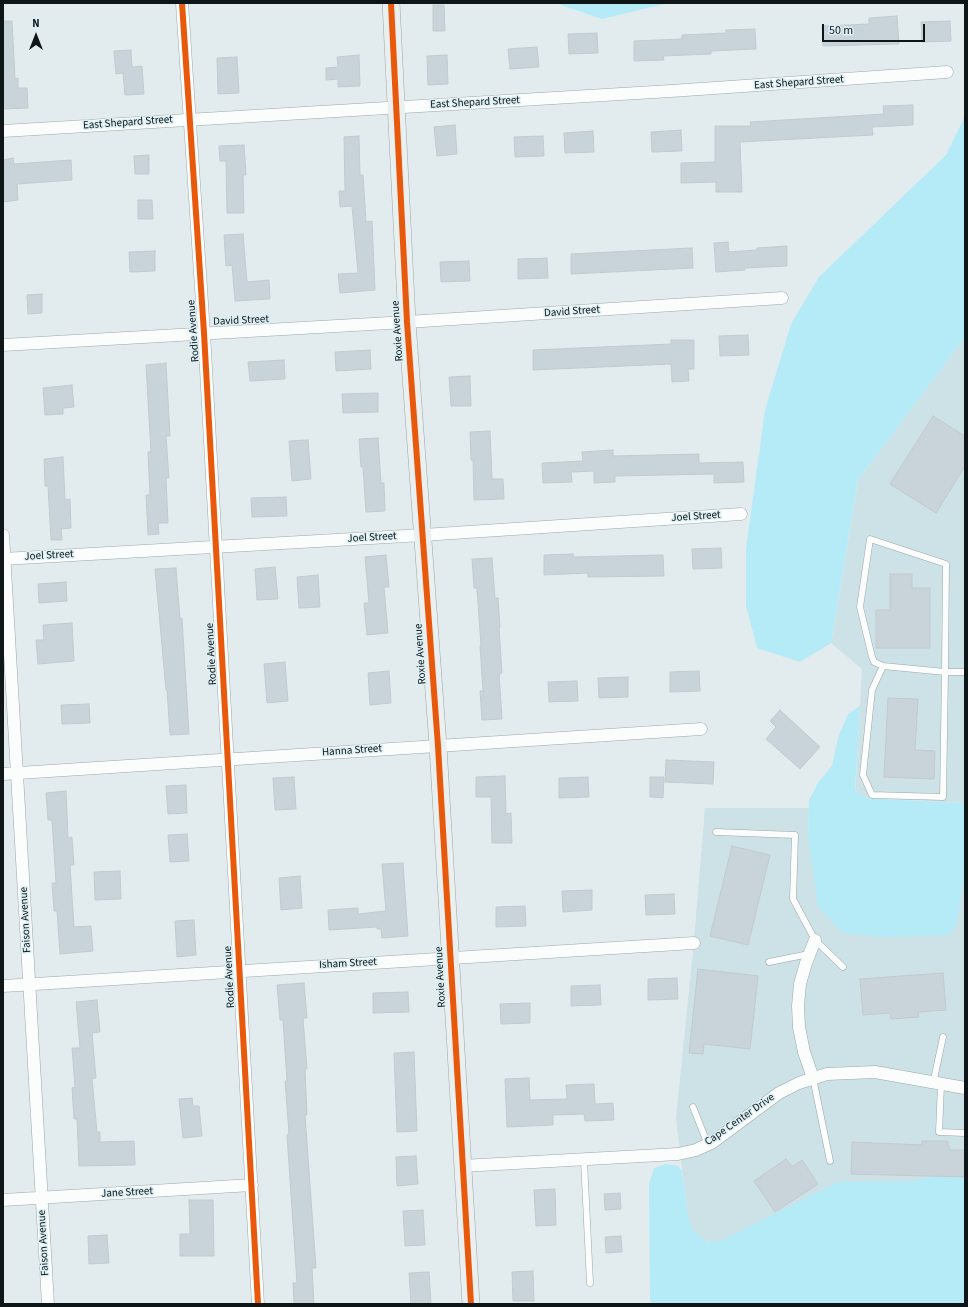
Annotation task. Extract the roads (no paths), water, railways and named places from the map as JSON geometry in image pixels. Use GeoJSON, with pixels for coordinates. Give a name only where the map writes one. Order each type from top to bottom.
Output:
{"type":"FeatureCollection","features":[{"type":"Feature","properties":{"kind":"street","name":"Rodie Avenue"},"geometry":{"type":"LineString","coordinates":[[182,3],[204,333],[258,1304]]}},
{"type":"Feature","properties":{"kind":"street","name":"Roxie Avenue"},"geometry":{"type":"LineString","coordinates":[[391,3],[408,322],[438,746],[471,1304]]}},
{"type":"Feature","properties":{"kind":"street","name":"East Shepard Street"},"geometry":{"type":"LineString","coordinates":[[3,131],[671,92],[947,72]]}},
{"type":"Feature","properties":{"kind":"street","name":"David Street"},"geometry":{"type":"LineString","coordinates":[[3,346],[782,298]]}},
{"type":"Feature","properties":{"kind":"street","name":"Joel Street"},"geometry":{"type":"LineString","coordinates":[[4,559],[423,535],[741,514]]}},
{"type":"Feature","properties":{"kind":"street","name":"Faison Avenue"},"geometry":{"type":"LineString","coordinates":[[3,535],[48,1304]]}},
{"type":"Feature","properties":{"kind":"street","name":"Hanna Street"},"geometry":{"type":"LineString","coordinates":[[3,774],[701,729]]}},
{"type":"Feature","properties":{"kind":"street"},"geometry":{"type":"LineString","coordinates":[[813,1078],[804,1052],[798,1006],[800,984],[815,940]]}},
{"type":"Feature","properties":{"kind":"street","name":"Isham Street"},"geometry":{"type":"LineString","coordinates":[[3,986],[240,970],[694,943]]}},
{"type":"Feature","properties":{"kind":"street","name":"Cape Center Drive"},"geometry":{"type":"LineString","coordinates":[[462,1166],[678,1154],[696,1150],[708,1145],[778,1093],[813,1078],[827,1074],[875,1072],[965,1088]]}},
{"type":"Feature","properties":{"kind":"street","name":"Jane Street"},"geometry":{"type":"LineString","coordinates":[[3,1200],[252,1185]]}},
{"type":"Feature","properties":{"kind":"lane"},"geometry":{"type":"LineString","coordinates":[[883,666],[872,690],[863,775],[872,795],[943,797],[945,672],[946,564],[870,539],[860,607],[874,662],[883,666],[945,672],[965,672]]}},
{"type":"Feature","properties":{"kind":"lane"},"geometry":{"type":"LineString","coordinates":[[716,832],[795,835],[793,899],[815,940],[842,967]]}},
{"type":"Feature","properties":{"kind":"lane"},"geometry":{"type":"LineString","coordinates":[[769,962],[809,954]]}},
{"type":"Feature","properties":{"kind":"lane"},"geometry":{"type":"LineString","coordinates":[[943,1036],[937,1084],[939,1132],[965,1133]]}},
{"type":"Feature","properties":{"kind":"lane"},"geometry":{"type":"LineString","coordinates":[[813,1078],[830,1161]]}},
{"type":"Feature","properties":{"kind":"lane"},"geometry":{"type":"LineString","coordinates":[[693,1107],[708,1145]]}},
{"type":"Feature","properties":{"kind":"lane"},"geometry":{"type":"LineString","coordinates":[[584,1160],[590,1284]]}}]}
